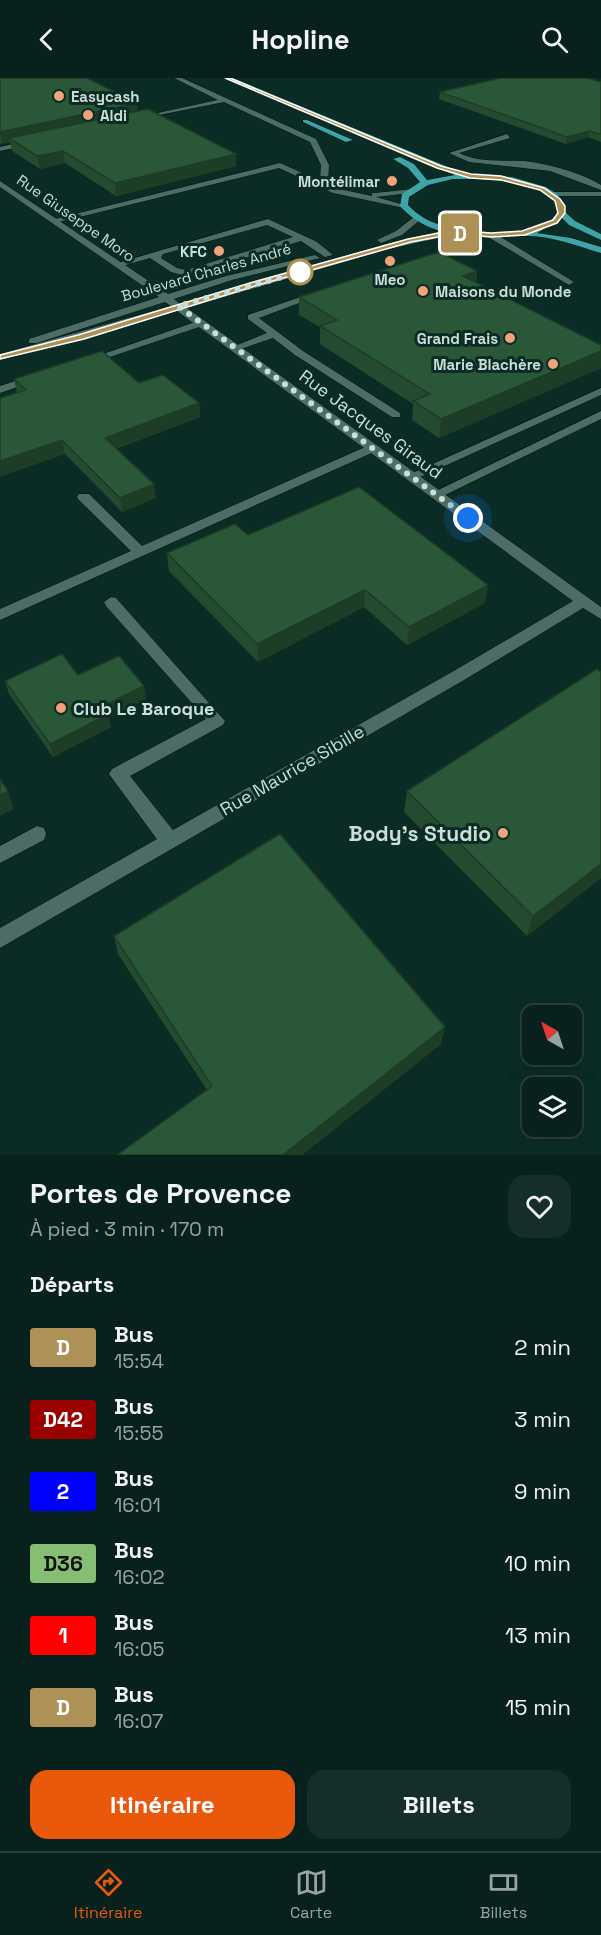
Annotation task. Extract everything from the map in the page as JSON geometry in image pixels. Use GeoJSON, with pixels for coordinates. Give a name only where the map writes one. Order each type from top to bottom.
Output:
{"type":"FeatureCollection","features":[{"type":"Feature","properties":{"kind":"main road"},"geometry":{"type":"LineString","coordinates":[[226,80],[285,111]]}},
{"type":"Feature","properties":{"kind":"main road"},"geometry":{"type":"LineString","coordinates":[[226,80],[423,160],[470,176],[516,181],[551,194],[572,223],[601,237]]}},
{"type":"Feature","properties":{"kind":"main road"},"geometry":{"type":"LineString","coordinates":[[296,117],[411,166],[424,183]]}},
{"type":"Feature","properties":{"kind":"main road"},"geometry":{"type":"LineString","coordinates":[[470,176],[424,183],[405,196],[404,206],[417,219],[454,232],[491,235],[523,233],[571,241],[601,250]]}},
{"type":"Feature","properties":{"kind":"main road"},"geometry":{"type":"LineString","coordinates":[[523,233],[555,222],[561,210]]}},
{"type":"Feature","properties":{"kind":"street"},"geometry":{"type":"LineString","coordinates":[[177,78],[313,141],[325,165],[324,187]]}},
{"type":"Feature","properties":{"kind":"street"},"geometry":{"type":"LineString","coordinates":[[137,119],[225,100]]}},
{"type":"Feature","properties":{"kind":"street"},"geometry":{"type":"LineString","coordinates":[[507,136],[453,153],[463,158],[534,165],[564,172],[601,188]]}},
{"type":"Feature","properties":{"kind":"street"},"geometry":{"type":"LineString","coordinates":[[0,149],[34,141]]}},
{"type":"Feature","properties":{"kind":"street"},"geometry":{"type":"LineString","coordinates":[[58,221],[280,165],[324,187],[404,206]]}},
{"type":"Feature","properties":{"kind":"street","name":"Rue Giuseppe Moro"},"geometry":{"type":"LineString","coordinates":[[0,183],[172,302]]}},
{"type":"Feature","properties":{"kind":"street"},"geometry":{"type":"LineString","coordinates":[[360,196],[410,191]]}},
{"type":"Feature","properties":{"kind":"street"},"geometry":{"type":"LineString","coordinates":[[551,194],[601,194]]}},
{"type":"Feature","properties":{"kind":"street"},"geometry":{"type":"LineString","coordinates":[[561,210],[589,194]]}},
{"type":"Feature","properties":{"kind":"street","name":"Boulevard Charles André"},"geometry":{"type":"LineString","coordinates":[[0,355],[81,337],[90,329],[172,302],[229,278],[382,240],[399,233],[417,219]]}},
{"type":"Feature","properties":{"kind":"street"},"geometry":{"type":"LineString","coordinates":[[119,264],[268,222],[301,238],[328,255]]}},
{"type":"Feature","properties":{"kind":"street","name":"Boulevard Charles André"},"geometry":{"type":"LineString","coordinates":[[0,355],[64,329],[411,240],[454,232]]}},
{"type":"Feature","properties":{"kind":"street"},"geometry":{"type":"LineString","coordinates":[[491,235],[569,282]]}},
{"type":"Feature","properties":{"kind":"street"},"geometry":{"type":"LineString","coordinates":[[159,254],[155,258],[174,270],[186,273],[301,238]]}},
{"type":"Feature","properties":{"kind":"street"},"geometry":{"type":"LineString","coordinates":[[327,291],[252,316],[299,353],[396,415]]}},
{"type":"Feature","properties":{"kind":"street","name":"Rue Jacques Giraud"},"geometry":{"type":"LineString","coordinates":[[172,302],[601,614]]}},
{"type":"Feature","properties":{"kind":"street"},"geometry":{"type":"LineString","coordinates":[[78,364],[201,323]]}},
{"type":"Feature","properties":{"kind":"street"},"geometry":{"type":"LineString","coordinates":[[236,348],[275,334]]}},
{"type":"Feature","properties":{"kind":"street"},"geometry":{"type":"LineString","coordinates":[[0,390],[45,375]]}},
{"type":"Feature","properties":{"kind":"street"},"geometry":{"type":"LineString","coordinates":[[412,476],[601,391]]}},
{"type":"Feature","properties":{"kind":"street"},"geometry":{"type":"LineString","coordinates":[[436,494],[601,415]]}},
{"type":"Feature","properties":{"kind":"street"},"geometry":{"type":"LineString","coordinates":[[0,615],[372,448]]}},
{"type":"Feature","properties":{"kind":"street"},"geometry":{"type":"LineString","coordinates":[[84,497],[140,552]]}},
{"type":"Feature","properties":{"kind":"street","name":"Rue Maurice Sibille"},"geometry":{"type":"LineString","coordinates":[[0,939],[458,676],[583,601]]}},
{"type":"Feature","properties":{"kind":"street"},"geometry":{"type":"LineString","coordinates":[[111,602],[217,721],[118,774],[170,840]]}},
{"type":"Feature","properties":{"kind":"street"},"geometry":{"type":"LineString","coordinates":[[0,855],[38,834]]}},
{"type":"Feature","properties":{"kind":"building"},"geometry":{"type":"Polygon","coordinates":[[[0,78],[87,78],[137,103],[0,132],[0,78]]]}},
{"type":"Feature","properties":{"kind":"building"},"geometry":{"type":"Polygon","coordinates":[[[501,78],[587,78],[601,82],[601,134],[589,131],[567,137],[440,92],[501,78]]]}},
{"type":"Feature","properties":{"kind":"building"},"geometry":{"type":"Polygon","coordinates":[[[148,109],[236,154],[115,183],[63,151],[37,156],[9,138],[148,109]]]}},
{"type":"Feature","properties":{"kind":"building"},"geometry":{"type":"Polygon","coordinates":[[[439,252],[477,271],[463,276],[601,345],[601,351],[441,419],[413,401],[430,394],[320,326],[337,320],[299,297],[439,252]]]}},
{"type":"Feature","properties":{"kind":"building"},"geometry":{"type":"Polygon","coordinates":[[[102,351],[139,383],[163,375],[199,403],[105,438],[154,484],[120,498],[62,440],[0,461],[0,398],[26,390],[14,379],[102,351]]]}},
{"type":"Feature","properties":{"kind":"building"},"geometry":{"type":"Polygon","coordinates":[[[359,487],[488,585],[409,627],[365,590],[257,644],[167,553],[235,524],[248,535],[359,487]]]}},
{"type":"Feature","properties":{"kind":"building"},"geometry":{"type":"Polygon","coordinates":[[[62,654],[78,675],[119,656],[144,686],[103,706],[109,714],[50,744],[5,681],[62,654]]]}},
{"type":"Feature","properties":{"kind":"building"},"geometry":{"type":"Polygon","coordinates":[[[597,669],[601,672],[601,864],[533,916],[407,791],[597,669]]]}},
{"type":"Feature","properties":{"kind":"building"},"geometry":{"type":"Polygon","coordinates":[[[0,779],[8,791],[0,795],[0,779]]]}},
{"type":"Feature","properties":{"kind":"building"},"geometry":{"type":"Polygon","coordinates":[[[280,834],[445,1027],[283,1155],[117,1155],[212,1086],[114,936],[280,834]]]}},
{"type":"Feature","properties":{"kind":"bus line","name":"D"},"geometry":{"type":"LineString","coordinates":[[0,357],[81,337],[252,284],[411,240],[454,232],[491,235],[523,233],[555,222],[561,213],[558,200],[530,184],[501,178],[470,176],[439,167],[228,78]]}},
{"type":"Feature","properties":{"kind":"place","name":"Easycash"},"geometry":{"type":"Point","coordinates":[59,96]}},
{"type":"Feature","properties":{"kind":"place","name":"Aldi"},"geometry":{"type":"Point","coordinates":[88,115]}},
{"type":"Feature","properties":{"kind":"place","name":"Montélimar"},"geometry":{"type":"Point","coordinates":[392,181]}},
{"type":"Feature","properties":{"kind":"place","name":"KFC"},"geometry":{"type":"Point","coordinates":[219,251]}},
{"type":"Feature","properties":{"kind":"place","name":"Meo"},"geometry":{"type":"Point","coordinates":[390,261]}},
{"type":"Feature","properties":{"kind":"place","name":"Maisons du Monde"},"geometry":{"type":"Point","coordinates":[423,291]}},
{"type":"Feature","properties":{"kind":"place","name":"Grand Frais"},"geometry":{"type":"Point","coordinates":[510,338]}},
{"type":"Feature","properties":{"kind":"place","name":"Marie Blachère"},"geometry":{"type":"Point","coordinates":[553,364]}},
{"type":"Feature","properties":{"kind":"place","name":"Club Le Baroque"},"geometry":{"type":"Point","coordinates":[61,708]}},
{"type":"Feature","properties":{"kind":"place","name":"Body's Studio"},"geometry":{"type":"Point","coordinates":[503,833]}},
{"type":"Feature","properties":{"kind":"route"},"geometry":{"type":"LineString","coordinates":[[300,272],[178,306],[468,518]]}}]}
